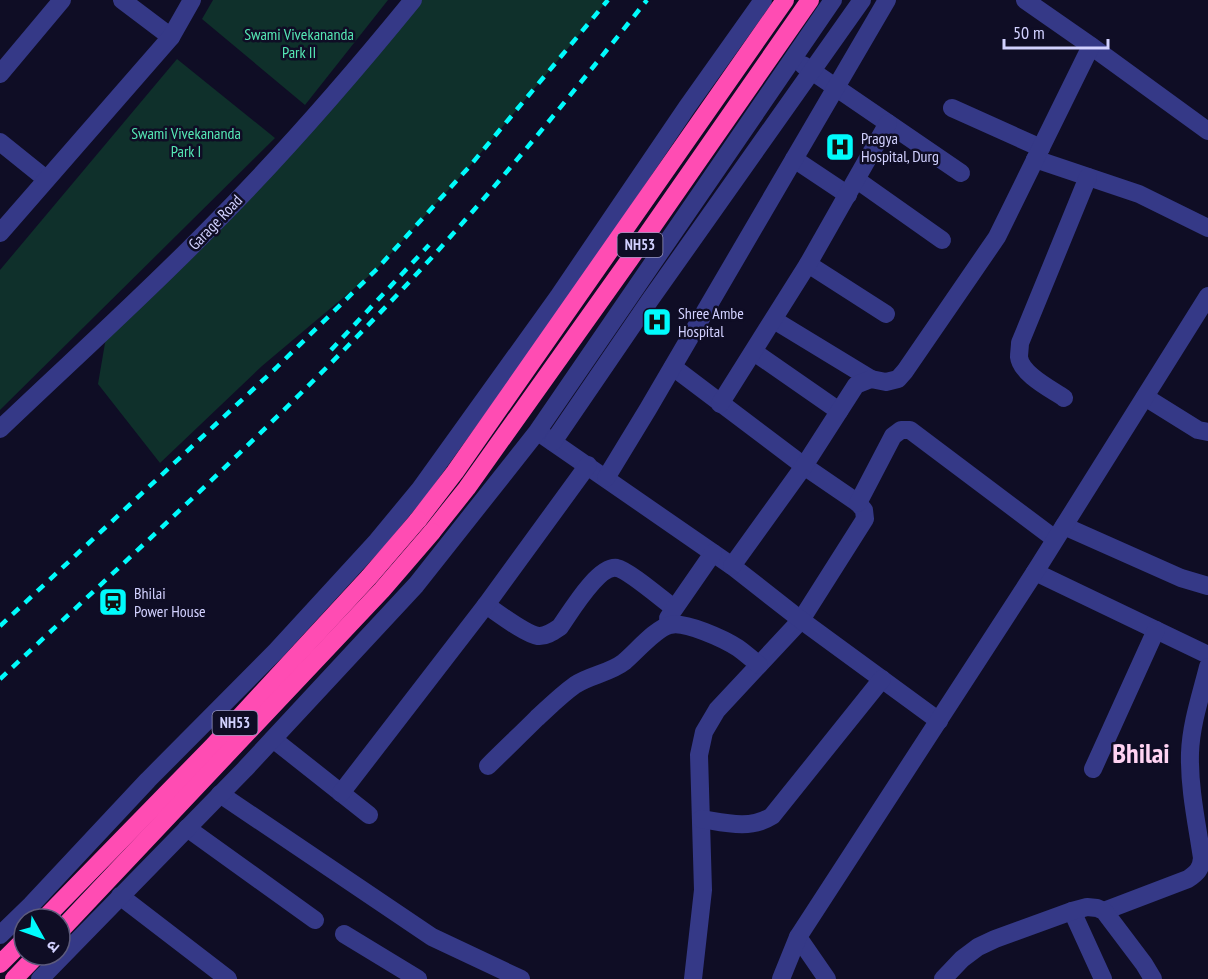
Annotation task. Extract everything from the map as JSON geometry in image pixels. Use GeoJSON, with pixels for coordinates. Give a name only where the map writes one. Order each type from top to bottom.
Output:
{"type":"FeatureCollection","features":[{"type":"Feature","properties":{"kind":"highway","name":"NH53"},"geometry":{"type":"LineString","coordinates":[[72,918],[374,598],[425,526],[469,452],[785,0]]}},
{"type":"Feature","properties":{"kind":"highway","name":"NH53"},"geometry":{"type":"LineString","coordinates":[[56,907],[212,747],[369,576],[474,478],[624,269],[810,0]]}},
{"type":"Feature","properties":{"kind":"highway"},"geometry":{"type":"LineString","coordinates":[[0,964],[12,952]]}},
{"type":"Feature","properties":{"kind":"highway"},"geometry":{"type":"LineString","coordinates":[[14,979],[26,967]]}},
{"type":"Feature","properties":{"kind":"street"},"geometry":{"type":"LineString","coordinates":[[0,74],[62,0]]}},
{"type":"Feature","properties":{"kind":"street"},"geometry":{"type":"LineString","coordinates":[[122,0],[171,37]]}},
{"type":"Feature","properties":{"kind":"street"},"geometry":{"type":"LineString","coordinates":[[0,233],[171,37],[192,0]]}},
{"type":"Feature","properties":{"kind":"street","name":"Garage Road"},"geometry":{"type":"LineString","coordinates":[[0,429],[205,234],[309,123],[413,0]]}},
{"type":"Feature","properties":{"kind":"street","name":"NH53"},"geometry":{"type":"LineString","coordinates":[[32,907],[148,780],[276,651],[372,547],[420,489],[558,297],[763,0]]}},
{"type":"Feature","properties":{"kind":"street"},"geometry":{"type":"LineString","coordinates":[[833,0],[537,432],[732,566],[801,620],[939,721]]}},
{"type":"Feature","properties":{"kind":"street"},"geometry":{"type":"LineString","coordinates":[[553,442],[650,300],[862,0]]}},
{"type":"Feature","properties":{"kind":"street"},"geometry":{"type":"LineString","coordinates":[[606,478],[887,0]]}},
{"type":"Feature","properties":{"kind":"street"},"geometry":{"type":"LineString","coordinates":[[1025,0],[1208,131]]}},
{"type":"Feature","properties":{"kind":"street"},"geometry":{"type":"LineString","coordinates":[[774,320],[871,379],[886,382],[897,379],[905,371],[997,237],[1091,46]]}},
{"type":"Feature","properties":{"kind":"street"},"geometry":{"type":"LineString","coordinates":[[793,58],[961,173]]}},
{"type":"Feature","properties":{"kind":"street"},"geometry":{"type":"LineString","coordinates":[[952,108],[1038,154],[1088,177],[1139,194],[1208,228]]}},
{"type":"Feature","properties":{"kind":"street"},"geometry":{"type":"LineString","coordinates":[[720,404],[808,264],[888,123]]}},
{"type":"Feature","properties":{"kind":"street"},"geometry":{"type":"LineString","coordinates":[[0,142],[46,179]]}},
{"type":"Feature","properties":{"kind":"street"},"geometry":{"type":"LineString","coordinates":[[795,159],[852,188],[942,240]]}},
{"type":"Feature","properties":{"kind":"street"},"geometry":{"type":"LineString","coordinates":[[1064,398],[1028,373],[1019,358],[1020,343],[1088,177]]}},
{"type":"Feature","properties":{"kind":"street"},"geometry":{"type":"LineString","coordinates":[[808,264],[886,314]]}},
{"type":"Feature","properties":{"kind":"street"},"geometry":{"type":"LineString","coordinates":[[780,979],[798,937],[1035,572],[1208,296]]}},
{"type":"Feature","properties":{"kind":"street"},"geometry":{"type":"LineString","coordinates":[[754,352],[839,411]]}},
{"type":"Feature","properties":{"kind":"street"},"geometry":{"type":"LineString","coordinates":[[673,367],[804,466],[858,503],[864,510],[865,519],[801,620],[717,710],[704,732],[699,755],[703,890],[693,979]]}},
{"type":"Feature","properties":{"kind":"street"},"geometry":{"type":"LineString","coordinates":[[732,566],[804,466],[856,385],[871,379]]}},
{"type":"Feature","properties":{"kind":"street"},"geometry":{"type":"LineString","coordinates":[[1145,397],[1198,430],[1208,432]]}},
{"type":"Feature","properties":{"kind":"street"},"geometry":{"type":"LineString","coordinates":[[858,503],[893,436],[901,430],[910,430],[1060,532],[1208,586]]}},
{"type":"Feature","properties":{"kind":"street","name":"NH53"},"geometry":{"type":"LineString","coordinates":[[72,943],[245,769],[399,605],[537,432]]}},
{"type":"Feature","properties":{"kind":"street"},"geometry":{"type":"LineString","coordinates":[[341,793],[486,604],[588,465]]}},
{"type":"Feature","properties":{"kind":"street"},"geometry":{"type":"LineString","coordinates":[[658,631],[713,553]]}},
{"type":"Feature","properties":{"kind":"street"},"geometry":{"type":"LineString","coordinates":[[486,604],[526,632],[540,637],[560,627],[597,577],[608,569],[616,568],[629,574],[674,608]]}},
{"type":"Feature","properties":{"kind":"street"},"geometry":{"type":"LineString","coordinates":[[1035,572],[1208,655]]}},
{"type":"Feature","properties":{"kind":"street"},"geometry":{"type":"LineString","coordinates":[[488,766],[576,684],[614,669],[658,631],[670,624],[704,631],[737,648],[759,665]]}},
{"type":"Feature","properties":{"kind":"street"},"geometry":{"type":"LineString","coordinates":[[1093,769],[1156,630]]}},
{"type":"Feature","properties":{"kind":"street"},"geometry":{"type":"LineString","coordinates":[[1104,911],[1188,879],[1201,867],[1202,858],[1190,772],[1190,751],[1193,727],[1208,667]]}},
{"type":"Feature","properties":{"kind":"street"},"geometry":{"type":"LineString","coordinates":[[702,819],[745,825],[762,822],[772,816],[882,679]]}},
{"type":"Feature","properties":{"kind":"street"},"geometry":{"type":"LineString","coordinates":[[200,728],[245,769]]}},
{"type":"Feature","properties":{"kind":"street"},"geometry":{"type":"LineString","coordinates":[[273,739],[369,815]]}},
{"type":"Feature","properties":{"kind":"street"},"geometry":{"type":"LineString","coordinates":[[220,794],[432,937],[521,979]]}},
{"type":"Feature","properties":{"kind":"street"},"geometry":{"type":"LineString","coordinates":[[187,828],[315,920]]}},
{"type":"Feature","properties":{"kind":"street"},"geometry":{"type":"LineString","coordinates":[[120,896],[228,979]]}},
{"type":"Feature","properties":{"kind":"street"},"geometry":{"type":"LineString","coordinates":[[943,979],[962,959],[978,947],[995,939],[1072,911],[1097,908],[1104,911],[1153,979]]}},
{"type":"Feature","properties":{"kind":"street"},"geometry":{"type":"LineString","coordinates":[[1072,911],[1103,979]]}},
{"type":"Feature","properties":{"kind":"street","name":"NH53"},"geometry":{"type":"LineString","coordinates":[[0,935],[12,926]]}},
{"type":"Feature","properties":{"kind":"street"},"geometry":{"type":"LineString","coordinates":[[344,934],[418,979]]}},
{"type":"Feature","properties":{"kind":"street"},"geometry":{"type":"LineString","coordinates":[[798,937],[827,979]]}},
{"type":"Feature","properties":{"kind":"green space","name":"Swami Vivekananda Park II"},"geometry":{"type":"Polygon","coordinates":[[[213,0],[388,0],[305,105],[202,19],[213,0]]]}},
{"type":"Feature","properties":{"kind":"green space"},"geometry":{"type":"Polygon","coordinates":[[[412,0],[608,0],[469,167],[376,270],[262,366],[160,463],[98,384],[105,343],[111,324],[412,0]]]}},
{"type":"Feature","properties":{"kind":"green space","name":"Swami Vivekananda Park I"},"geometry":{"type":"Polygon","coordinates":[[[177,59],[275,138],[0,410],[0,270],[177,59]]]}},
{"type":"Feature","properties":{"kind":"railway"},"geometry":{"type":"LineString","coordinates":[[0,626],[276,368],[376,270],[469,167],[608,0]]}},
{"type":"Feature","properties":{"kind":"railway"},"geometry":{"type":"LineString","coordinates":[[0,679],[251,442],[397,295],[430,260],[556,113],[647,0]]}},
{"type":"Feature","properties":{"kind":"railway"},"geometry":{"type":"LineString","coordinates":[[331,350],[429,245]]}},
{"type":"Feature","properties":{"kind":"place","name":"Pragya Hospital, Durg"},"geometry":{"type":"Point","coordinates":[840,147]}},
{"type":"Feature","properties":{"kind":"place","name":"Shree Ambe Hospital"},"geometry":{"type":"Point","coordinates":[657,322]}},
{"type":"Feature","properties":{"kind":"place","name":"Bhilai Power House"},"geometry":{"type":"Point","coordinates":[113,602]}},
{"type":"Feature","properties":{"kind":"district","name":"Bhilai"},"geometry":{"type":"Point","coordinates":[1141,753]}}]}
